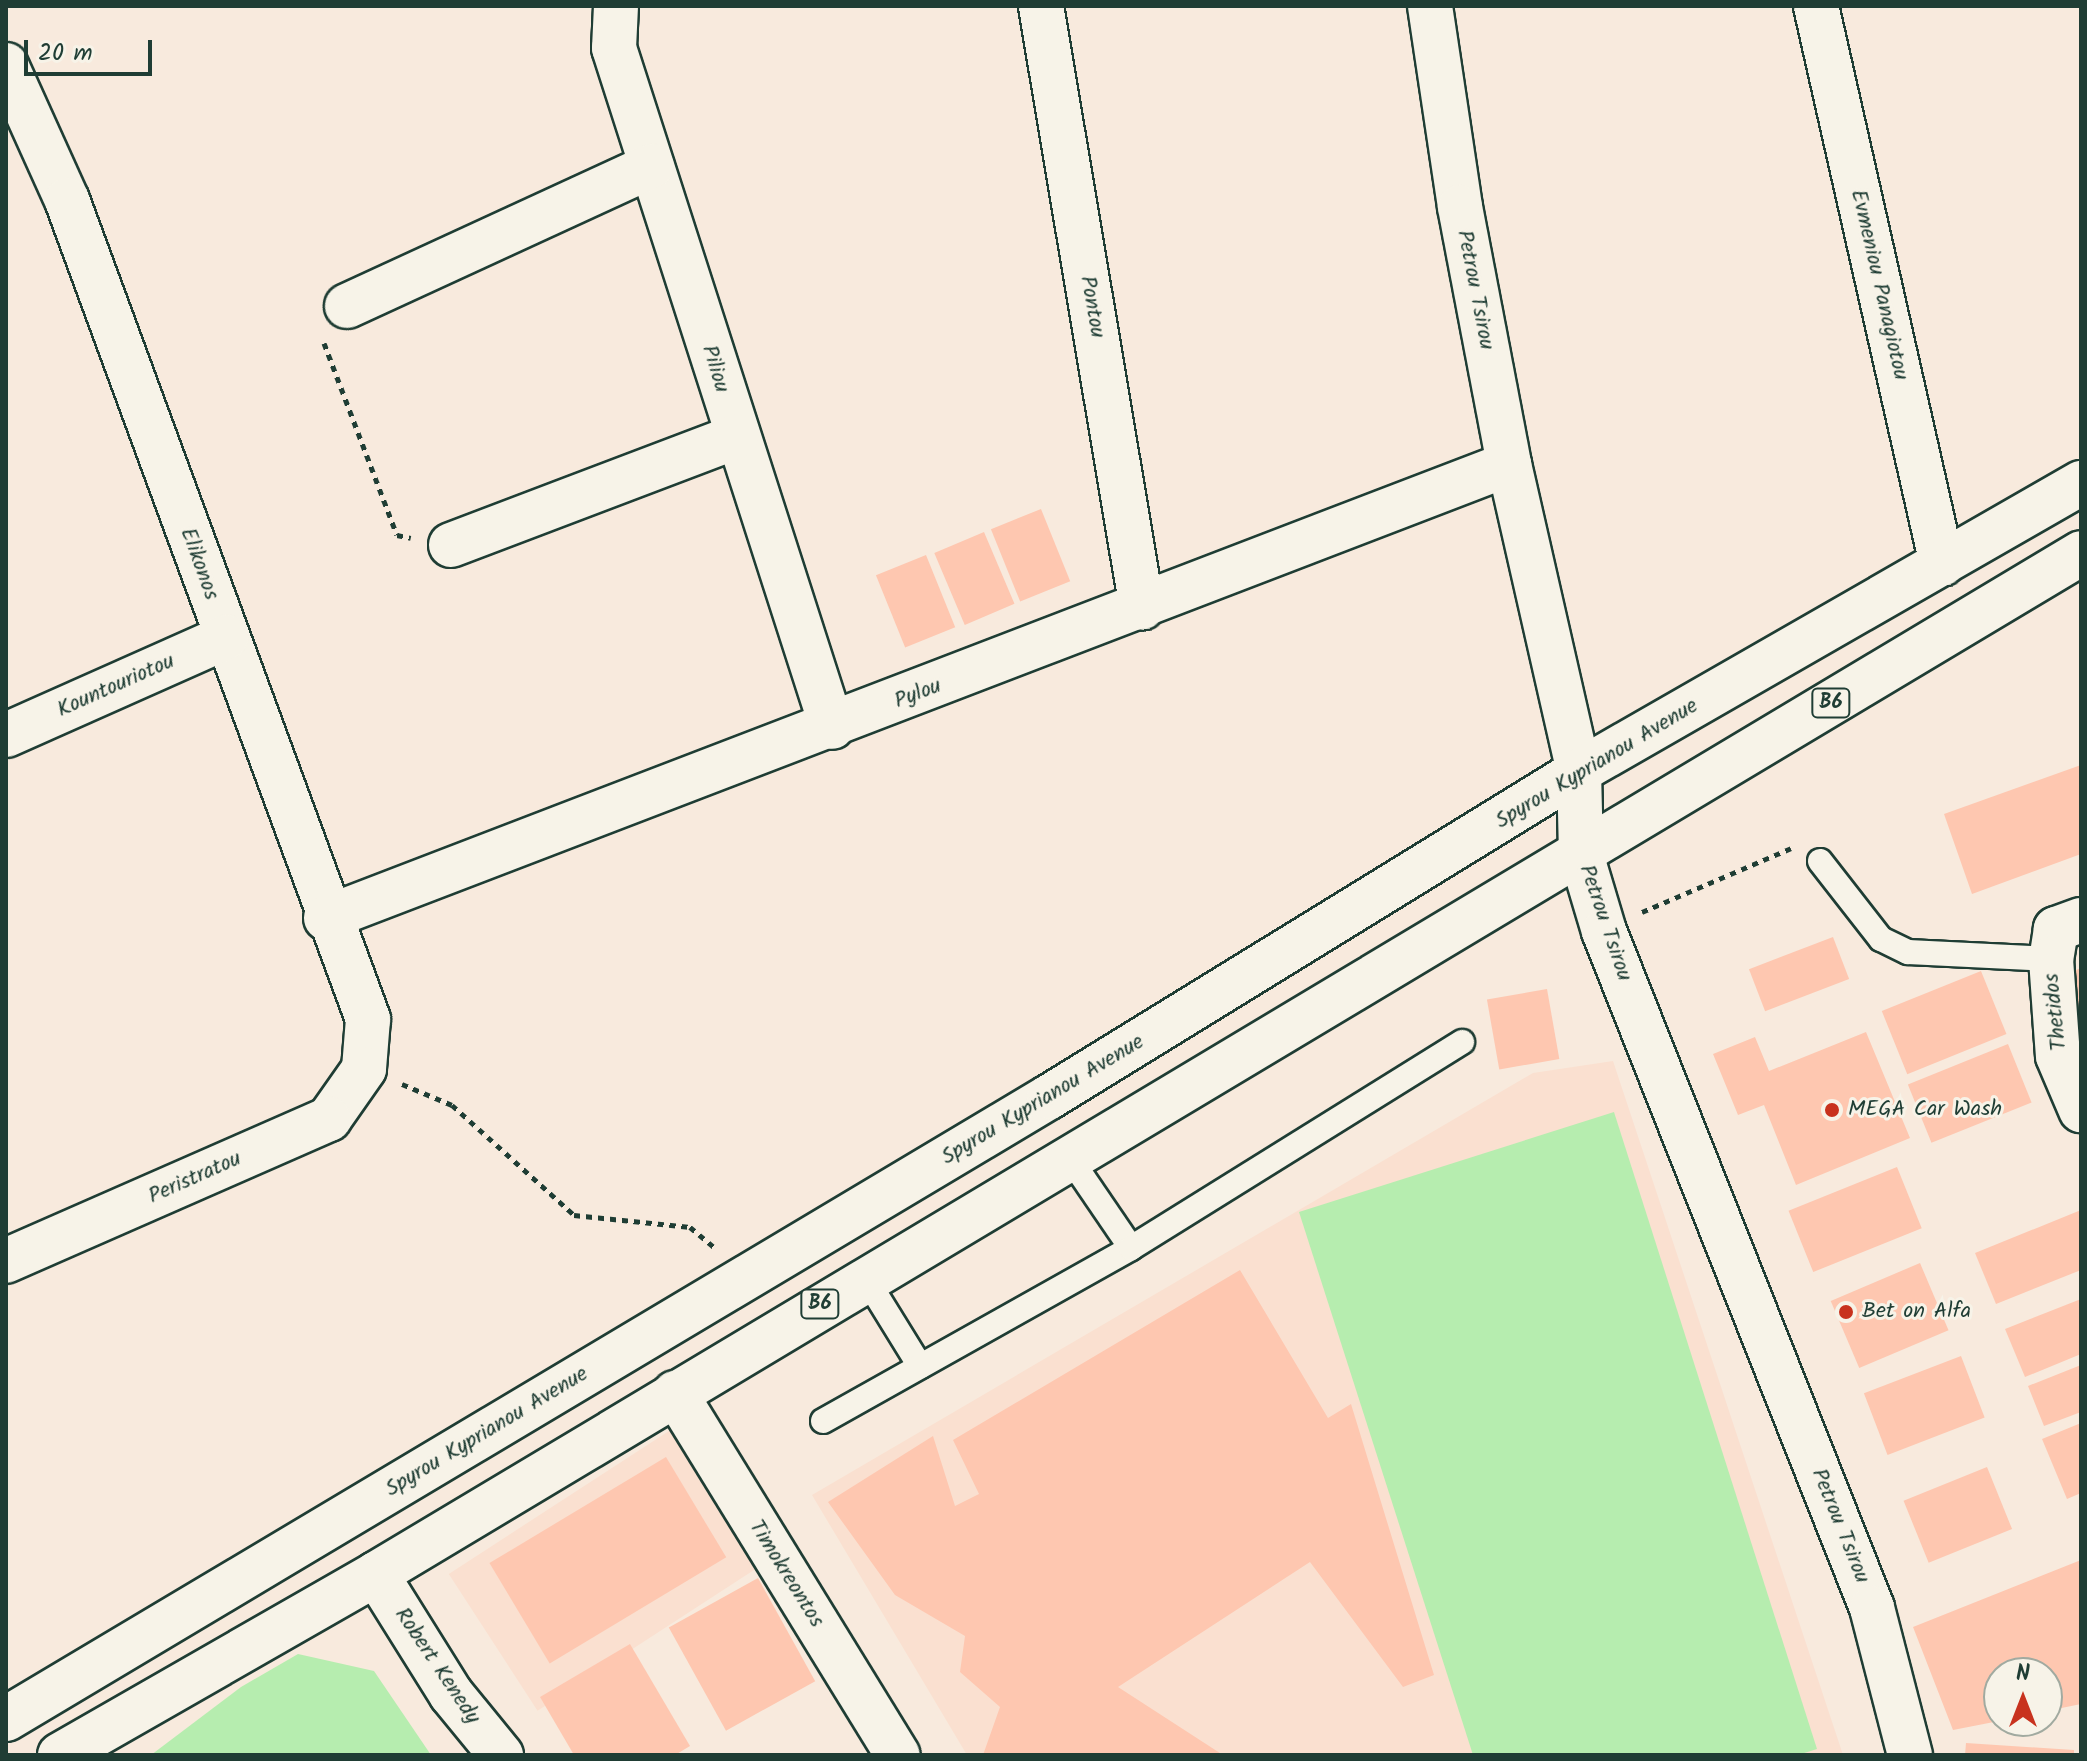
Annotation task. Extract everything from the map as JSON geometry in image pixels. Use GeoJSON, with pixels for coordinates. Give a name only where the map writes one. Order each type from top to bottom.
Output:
{"type":"FeatureCollection","features":[{"type":"Feature","properties":{"kind":"street","name":"Pontou"},"geometry":{"type":"LineString","coordinates":[[1041,6],[1142,608]]}},
{"type":"Feature","properties":{"kind":"street","name":"Petrou Tsirou"},"geometry":{"type":"LineString","coordinates":[[1430,6],[1460,207],[1509,464],[1579,771],[1581,854],[1604,931],[1872,1608],[1910,1755]]}},
{"type":"Feature","properties":{"kind":"street","name":"Evmeniou Panagiotou"},"geometry":{"type":"LineString","coordinates":[[1816,6],[1942,564]]}},
{"type":"Feature","properties":{"kind":"street","name":"Piliou"},"geometry":{"type":"LineString","coordinates":[[615,7],[614,48],[736,437],[832,727]]}},
{"type":"Feature","properties":{"kind":"street","name":"Elikonos"},"geometry":{"type":"LineString","coordinates":[[6,65],[67,200],[326,918],[368,1019],[364,1069]]}},
{"type":"Feature","properties":{"kind":"street"},"geometry":{"type":"LineString","coordinates":[[347,306],[651,166]]}},
{"type":"Feature","properties":{"kind":"street"},"geometry":{"type":"LineString","coordinates":[[451,545],[736,437]]}},
{"type":"Feature","properties":{"kind":"street","name":"Pylou"},"geometry":{"type":"LineString","coordinates":[[326,918],[832,727],[1509,464]]}},
{"type":"Feature","properties":{"kind":"street","name":"Spyrou Kyprianou Avenue"},"geometry":{"type":"LineString","coordinates":[[6,1719],[1049,1097],[1579,771],[2081,483]]}},
{"type":"Feature","properties":{"kind":"street","name":"B6"},"geometry":{"type":"LineString","coordinates":[[60,1755],[376,1574],[865,1277],[1581,854],[2081,553]]}},
{"type":"Feature","properties":{"kind":"street","name":"Kountouriotou"},"geometry":{"type":"LineString","coordinates":[[6,735],[226,637]]}},
{"type":"Feature","properties":{"kind":"street"},"geometry":{"type":"LineString","coordinates":[[2051,959],[2056,929],[2081,920]]}},
{"type":"Feature","properties":{"kind":"street","name":"Thetidos"},"geometry":{"type":"LineString","coordinates":[[2051,959],[2058,1056],[2081,1110]]}},
{"type":"Feature","properties":{"kind":"street","name":"Peristratou"},"geometry":{"type":"LineString","coordinates":[[6,1261],[329,1119],[364,1069]]}},
{"type":"Feature","properties":{"kind":"street","name":"Timokreontos"},"geometry":{"type":"LineString","coordinates":[[675,1393],[898,1755]]}},
{"type":"Feature","properties":{"kind":"street","name":"Robert Kenedy"},"geometry":{"type":"LineString","coordinates":[[376,1574],[451,1694],[501,1755]]}},
{"type":"Feature","properties":{"kind":"lane"},"geometry":{"type":"LineString","coordinates":[[1820,861],[1881,939],[1908,952],[2051,959]]}},
{"type":"Feature","properties":{"kind":"lane"},"geometry":{"type":"LineString","coordinates":[[823,1421],[1131,1248],[1462,1042]]}},
{"type":"Feature","properties":{"kind":"lane"},"geometry":{"type":"LineString","coordinates":[[1069,1157],[1131,1248]]}},
{"type":"Feature","properties":{"kind":"lane"},"geometry":{"type":"LineString","coordinates":[[865,1277],[920,1366]]}},
{"type":"Feature","properties":{"kind":"path"},"geometry":{"type":"LineString","coordinates":[[347,306],[321,347],[397,535],[451,545]]}},
{"type":"Feature","properties":{"kind":"path"},"geometry":{"type":"LineString","coordinates":[[1637,914],[1794,846],[1820,861]]}},
{"type":"Feature","properties":{"kind":"path"},"geometry":{"type":"LineString","coordinates":[[364,1069],[452,1105],[574,1215],[690,1227],[724,1256]]}},
{"type":"Feature","properties":{"kind":"shaded area"},"geometry":{"type":"Polygon","coordinates":[[[1613,1061],[1843,1755],[967,1755],[812,1495],[1533,1073],[1613,1061]]]}},
{"type":"Feature","properties":{"kind":"shaded area"},"geometry":{"type":"Polygon","coordinates":[[[692,1416],[781,1553],[538,1711],[449,1574],[692,1416]]]}},
{"type":"Feature","properties":{"kind":"green space"},"geometry":{"type":"Polygon","coordinates":[[[1614,1112],[1817,1749],[1798,1755],[1473,1755],[1299,1212],[1614,1112]]]}},
{"type":"Feature","properties":{"kind":"green space"},"geometry":{"type":"Polygon","coordinates":[[[298,1654],[374,1671],[431,1755],[151,1755],[241,1687],[298,1654]]]}},
{"type":"Feature","properties":{"kind":"building"},"geometry":{"type":"Polygon","coordinates":[[[1041,509],[1070,581],[1020,602],[991,529],[1041,509]]]}},
{"type":"Feature","properties":{"kind":"building"},"geometry":{"type":"Polygon","coordinates":[[[984,532],[1014,604],[965,625],[934,553],[984,532]]]}},
{"type":"Feature","properties":{"kind":"building"},"geometry":{"type":"Polygon","coordinates":[[[926,555],[955,627],[905,648],[876,575],[926,555]]]}},
{"type":"Feature","properties":{"kind":"building"},"geometry":{"type":"Polygon","coordinates":[[[2081,765],[2081,854],[1972,894],[1944,814],[2081,765]]]}},
{"type":"Feature","properties":{"kind":"building"},"geometry":{"type":"Polygon","coordinates":[[[1833,937],[1849,979],[1765,1011],[1749,969],[1833,937]]]}},
{"type":"Feature","properties":{"kind":"building"},"geometry":{"type":"Polygon","coordinates":[[[2081,968],[2081,1013],[2066,974],[2081,968]]]}},
{"type":"Feature","properties":{"kind":"building"},"geometry":{"type":"Polygon","coordinates":[[[1981,971],[2006,1034],[1907,1074],[1882,1011],[1981,971]]]}},
{"type":"Feature","properties":{"kind":"building"},"geometry":{"type":"Polygon","coordinates":[[[1547,989],[1559,1059],[1499,1070],[1487,1000],[1547,989]]]}},
{"type":"Feature","properties":{"kind":"building","name":"MEGA Car Wash"},"geometry":{"type":"Polygon","coordinates":[[[1866,1032],[1910,1138],[1796,1185],[1764,1105],[1738,1115],[1713,1054],[1755,1037],[1769,1071],[1866,1032]]]}},
{"type":"Feature","properties":{"kind":"building"},"geometry":{"type":"Polygon","coordinates":[[[2008,1044],[2032,1102],[1931,1143],[1908,1084],[2008,1044]]]}},
{"type":"Feature","properties":{"kind":"building"},"geometry":{"type":"Polygon","coordinates":[[[1897,1167],[1922,1228],[1813,1272],[1789,1211],[1897,1167]]]}},
{"type":"Feature","properties":{"kind":"building"},"geometry":{"type":"Polygon","coordinates":[[[2081,1210],[2081,1270],[1996,1304],[1975,1253],[2081,1210]]]}},
{"type":"Feature","properties":{"kind":"building"},"geometry":{"type":"Polygon","coordinates":[[[1920,1263],[1949,1330],[1859,1368],[1831,1301],[1920,1263]]]}},
{"type":"Feature","properties":{"kind":"building"},"geometry":{"type":"Polygon","coordinates":[[[1240,1270],[1328,1418],[1351,1404],[1434,1675],[1403,1687],[1310,1562],[1118,1687],[1223,1755],[983,1755],[1000,1707],[960,1672],[965,1636],[895,1595],[828,1502],[933,1436],[955,1506],[979,1494],[953,1440],[1240,1270]]]}},
{"type":"Feature","properties":{"kind":"building"},"geometry":{"type":"Polygon","coordinates":[[[2081,1299],[2081,1354],[2025,1377],[2005,1329],[2081,1299]]]}},
{"type":"Feature","properties":{"kind":"building"},"geometry":{"type":"Polygon","coordinates":[[[1961,1356],[1985,1418],[1888,1455],[1864,1393],[1961,1356]]]}},
{"type":"Feature","properties":{"kind":"building"},"geometry":{"type":"Polygon","coordinates":[[[2081,1365],[2081,1412],[2044,1426],[2028,1386],[2081,1365]]]}},
{"type":"Feature","properties":{"kind":"building"},"geometry":{"type":"Polygon","coordinates":[[[2081,1423],[2081,1493],[2067,1499],[2042,1439],[2081,1423]]]}},
{"type":"Feature","properties":{"kind":"building"},"geometry":{"type":"Polygon","coordinates":[[[666,1457],[726,1557],[550,1663],[489,1563],[666,1457]]]}},
{"type":"Feature","properties":{"kind":"building"},"geometry":{"type":"Polygon","coordinates":[[[1987,1467],[2012,1529],[1929,1563],[1904,1501],[1987,1467]]]}},
{"type":"Feature","properties":{"kind":"building"},"geometry":{"type":"Polygon","coordinates":[[[2081,1560],[2081,1704],[2063,1708],[2063,1657],[1983,1657],[1983,1724],[1953,1730],[1913,1627],[2081,1560]]]}},
{"type":"Feature","properties":{"kind":"building"},"geometry":{"type":"Polygon","coordinates":[[[758,1578],[815,1681],[726,1731],[669,1627],[758,1578]]]}},
{"type":"Feature","properties":{"kind":"building"},"geometry":{"type":"Polygon","coordinates":[[[630,1644],[690,1746],[675,1755],[574,1755],[540,1697],[630,1644]]]}},
{"type":"Feature","properties":{"kind":"building"},"geometry":{"type":"Polygon","coordinates":[[[1966,1743],[2074,1750],[2074,1755],[1965,1755],[1966,1743]]]}},
{"type":"Feature","properties":{"kind":"place","name":"MEGA Car Wash"},"geometry":{"type":"Point","coordinates":[1832,1110]}},
{"type":"Feature","properties":{"kind":"place","name":"Bet on Alfa"},"geometry":{"type":"Point","coordinates":[1846,1312]}}]}
